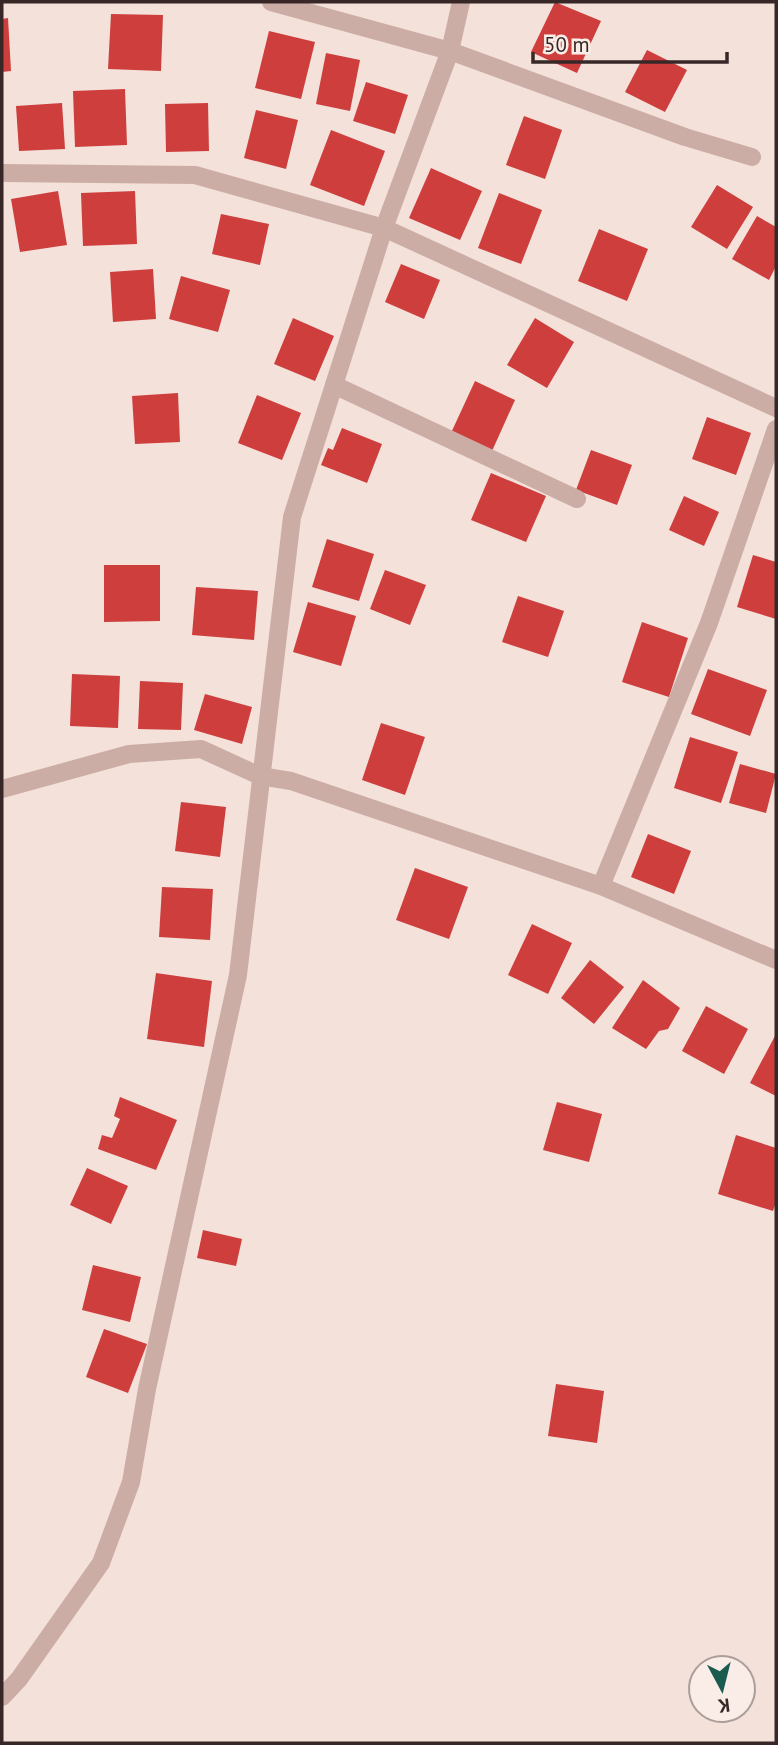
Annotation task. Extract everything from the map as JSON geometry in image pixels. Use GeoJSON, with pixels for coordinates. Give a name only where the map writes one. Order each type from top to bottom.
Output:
{"type":"FeatureCollection","features":[{"type":"Feature","properties":{"kind":"street"},"geometry":{"type":"LineString","coordinates":[[271,2],[450,51],[684,138],[752,157]]}},
{"type":"Feature","properties":{"kind":"street"},"geometry":{"type":"LineString","coordinates":[[2,1698],[19,1679],[101,1563],[131,1482],[147,1388],[238,975],[292,517],[384,228],[450,51],[461,2]]}},
{"type":"Feature","properties":{"kind":"street"},"geometry":{"type":"LineString","coordinates":[[2,173],[194,174],[384,228],[776,408]]}},
{"type":"Feature","properties":{"kind":"street"},"geometry":{"type":"LineString","coordinates":[[334,385],[577,499]]}},
{"type":"Feature","properties":{"kind":"street"},"geometry":{"type":"LineString","coordinates":[[601,886],[709,623],[776,429]]}},
{"type":"Feature","properties":{"kind":"street"},"geometry":{"type":"LineString","coordinates":[[2,789],[129,754],[201,749],[260,776],[291,781],[601,886],[776,960]]}},
{"type":"Feature","properties":{"kind":"building"},"geometry":{"type":"Polygon","coordinates":[[[555,2],[601,21],[577,73],[531,52],[555,2]]]}},
{"type":"Feature","properties":{"kind":"building"},"geometry":{"type":"Polygon","coordinates":[[[111,14],[163,15],[161,71],[108,69],[111,14]]]}},
{"type":"Feature","properties":{"kind":"building"},"geometry":{"type":"Polygon","coordinates":[[[8,18],[11,71],[2,72],[2,19],[8,18]]]}},
{"type":"Feature","properties":{"kind":"building"},"geometry":{"type":"Polygon","coordinates":[[[269,31],[315,42],[301,99],[255,88],[269,31]]]}},
{"type":"Feature","properties":{"kind":"building"},"geometry":{"type":"Polygon","coordinates":[[[647,50],[687,70],[665,112],[625,92],[647,50]]]}},
{"type":"Feature","properties":{"kind":"building"},"geometry":{"type":"Polygon","coordinates":[[[326,53],[360,60],[350,111],[316,104],[326,53]]]}},
{"type":"Feature","properties":{"kind":"building"},"geometry":{"type":"Polygon","coordinates":[[[366,82],[408,95],[395,134],[353,121],[366,82]]]}},
{"type":"Feature","properties":{"kind":"building"},"geometry":{"type":"Polygon","coordinates":[[[125,89],[127,145],[75,147],[73,91],[125,89]]]}},
{"type":"Feature","properties":{"kind":"building"},"geometry":{"type":"Polygon","coordinates":[[[62,103],[65,149],[19,151],[16,106],[62,103]]]}},
{"type":"Feature","properties":{"kind":"building"},"geometry":{"type":"Polygon","coordinates":[[[208,103],[209,151],[166,152],[165,104],[208,103]]]}},
{"type":"Feature","properties":{"kind":"building"},"geometry":{"type":"Polygon","coordinates":[[[256,110],[298,120],[286,169],[244,158],[256,110]]]}},
{"type":"Feature","properties":{"kind":"building"},"geometry":{"type":"Polygon","coordinates":[[[524,116],[562,130],[545,179],[506,165],[524,116]]]}},
{"type":"Feature","properties":{"kind":"building"},"geometry":{"type":"Polygon","coordinates":[[[331,130],[385,151],[364,206],[310,185],[331,130]]]}},
{"type":"Feature","properties":{"kind":"building"},"geometry":{"type":"Polygon","coordinates":[[[431,168],[482,191],[460,240],[409,218],[431,168]]]}},
{"type":"Feature","properties":{"kind":"building"},"geometry":{"type":"Polygon","coordinates":[[[717,185],[753,207],[727,249],[691,227],[717,185]]]}},
{"type":"Feature","properties":{"kind":"building"},"geometry":{"type":"Polygon","coordinates":[[[58,191],[67,245],[20,252],[11,199],[58,191]]]}},
{"type":"Feature","properties":{"kind":"building"},"geometry":{"type":"Polygon","coordinates":[[[135,191],[137,244],[83,246],[81,193],[135,191]]]}},
{"type":"Feature","properties":{"kind":"building"},"geometry":{"type":"Polygon","coordinates":[[[499,193],[542,210],[521,264],[478,248],[499,193]]]}},
{"type":"Feature","properties":{"kind":"building"},"geometry":{"type":"Polygon","coordinates":[[[221,214],[269,224],[260,265],[212,254],[221,214]]]}},
{"type":"Feature","properties":{"kind":"building"},"geometry":{"type":"Polygon","coordinates":[[[757,216],[776,227],[776,266],[769,280],[732,259],[757,216]]]}},
{"type":"Feature","properties":{"kind":"building"},"geometry":{"type":"Polygon","coordinates":[[[599,229],[648,249],[627,301],[578,281],[599,229]]]}},
{"type":"Feature","properties":{"kind":"building"},"geometry":{"type":"Polygon","coordinates":[[[401,264],[440,280],[424,319],[385,302],[401,264]]]}},
{"type":"Feature","properties":{"kind":"building"},"geometry":{"type":"Polygon","coordinates":[[[153,269],[156,319],[113,322],[110,272],[153,269]]]}},
{"type":"Feature","properties":{"kind":"building"},"geometry":{"type":"Polygon","coordinates":[[[181,276],[230,290],[218,332],[169,319],[181,276]]]}},
{"type":"Feature","properties":{"kind":"building"},"geometry":{"type":"Polygon","coordinates":[[[293,318],[334,336],[315,381],[274,364],[293,318]]]}},
{"type":"Feature","properties":{"kind":"building"},"geometry":{"type":"Polygon","coordinates":[[[535,318],[574,342],[547,388],[507,365],[535,318]]]}},
{"type":"Feature","properties":{"kind":"building"},"geometry":{"type":"Polygon","coordinates":[[[475,381],[515,400],[492,451],[451,433],[475,381]]]}},
{"type":"Feature","properties":{"kind":"building"},"geometry":{"type":"Polygon","coordinates":[[[178,393],[180,442],[135,444],[132,396],[178,393]]]}},
{"type":"Feature","properties":{"kind":"building"},"geometry":{"type":"Polygon","coordinates":[[[257,395],[301,413],[282,460],[238,443],[257,395]]]}},
{"type":"Feature","properties":{"kind":"building"},"geometry":{"type":"Polygon","coordinates":[[[707,417],[751,433],[736,475],[692,459],[707,417]]]}},
{"type":"Feature","properties":{"kind":"building"},"geometry":{"type":"Polygon","coordinates":[[[342,428],[382,444],[367,483],[321,465],[328,448],[333,450],[342,428]]]}},
{"type":"Feature","properties":{"kind":"building"},"geometry":{"type":"Polygon","coordinates":[[[591,450],[632,465],[617,505],[576,490],[591,450]]]}},
{"type":"Feature","properties":{"kind":"building"},"geometry":{"type":"Polygon","coordinates":[[[491,473],[546,496],[526,542],[471,520],[491,473]]]}},
{"type":"Feature","properties":{"kind":"building"},"geometry":{"type":"Polygon","coordinates":[[[684,496],[719,512],[704,546],[669,530],[684,496]]]}},
{"type":"Feature","properties":{"kind":"building"},"geometry":{"type":"Polygon","coordinates":[[[327,539],[374,554],[359,601],[312,587],[327,539]]]}},
{"type":"Feature","properties":{"kind":"building"},"geometry":{"type":"Polygon","coordinates":[[[753,555],[776,562],[776,619],[737,607],[753,555]]]}},
{"type":"Feature","properties":{"kind":"building"},"geometry":{"type":"Polygon","coordinates":[[[104,565],[160,565],[160,621],[104,622],[104,565]]]}},
{"type":"Feature","properties":{"kind":"building"},"geometry":{"type":"Polygon","coordinates":[[[385,570],[426,585],[410,625],[370,609],[385,570]]]}},
{"type":"Feature","properties":{"kind":"building"},"geometry":{"type":"Polygon","coordinates":[[[196,587],[258,591],[254,640],[192,635],[196,587]]]}},
{"type":"Feature","properties":{"kind":"building"},"geometry":{"type":"Polygon","coordinates":[[[518,596],[564,611],[548,657],[502,642],[518,596]]]}},
{"type":"Feature","properties":{"kind":"building"},"geometry":{"type":"Polygon","coordinates":[[[308,602],[356,616],[341,666],[293,652],[308,602]]]}},
{"type":"Feature","properties":{"kind":"building"},"geometry":{"type":"Polygon","coordinates":[[[642,622],[688,638],[669,697],[622,682],[642,622]]]}},
{"type":"Feature","properties":{"kind":"building"},"geometry":{"type":"Polygon","coordinates":[[[708,669],[767,690],[750,736],[691,714],[708,669]]]}},
{"type":"Feature","properties":{"kind":"building"},"geometry":{"type":"Polygon","coordinates":[[[72,674],[120,676],[118,728],[70,726],[72,674]]]}},
{"type":"Feature","properties":{"kind":"building"},"geometry":{"type":"Polygon","coordinates":[[[140,681],[183,683],[181,730],[138,729],[140,681]]]}},
{"type":"Feature","properties":{"kind":"building"},"geometry":{"type":"Polygon","coordinates":[[[205,694],[252,707],[242,744],[194,730],[205,694]]]}},
{"type":"Feature","properties":{"kind":"building"},"geometry":{"type":"Polygon","coordinates":[[[381,723],[425,737],[405,795],[362,780],[381,723]]]}},
{"type":"Feature","properties":{"kind":"building"},"geometry":{"type":"Polygon","coordinates":[[[690,737],[738,752],[721,803],[674,788],[690,737]]]}},
{"type":"Feature","properties":{"kind":"building"},"geometry":{"type":"Polygon","coordinates":[[[740,764],[776,774],[766,813],[729,803],[740,764]]]}},
{"type":"Feature","properties":{"kind":"building"},"geometry":{"type":"Polygon","coordinates":[[[181,802],[226,807],[220,857],[175,851],[181,802]]]}},
{"type":"Feature","properties":{"kind":"building"},"geometry":{"type":"Polygon","coordinates":[[[648,834],[691,851],[674,894],[631,877],[648,834]]]}},
{"type":"Feature","properties":{"kind":"building"},"geometry":{"type":"Polygon","coordinates":[[[415,868],[468,887],[449,939],[396,920],[415,868]]]}},
{"type":"Feature","properties":{"kind":"building"},"geometry":{"type":"Polygon","coordinates":[[[162,887],[213,889],[210,940],[159,937],[162,887]]]}},
{"type":"Feature","properties":{"kind":"building"},"geometry":{"type":"Polygon","coordinates":[[[532,924],[572,943],[548,994],[508,975],[532,924]]]}},
{"type":"Feature","properties":{"kind":"building"},"geometry":{"type":"Polygon","coordinates":[[[590,960],[624,987],[594,1024],[561,998],[590,960]]]}},
{"type":"Feature","properties":{"kind":"building"},"geometry":{"type":"Polygon","coordinates":[[[156,973],[212,981],[204,1047],[147,1039],[156,973]]]}},
{"type":"Feature","properties":{"kind":"building"},"geometry":{"type":"Polygon","coordinates":[[[643,980],[680,1008],[668,1029],[659,1031],[646,1049],[612,1028],[643,980]]]}},
{"type":"Feature","properties":{"kind":"building"},"geometry":{"type":"Polygon","coordinates":[[[706,1006],[748,1029],[724,1074],[682,1051],[706,1006]]]}},
{"type":"Feature","properties":{"kind":"building"},"geometry":{"type":"Polygon","coordinates":[[[776,1034],[776,1096],[750,1083],[776,1034]]]}},
{"type":"Feature","properties":{"kind":"building"},"geometry":{"type":"Polygon","coordinates":[[[120,1097],[177,1120],[156,1170],[98,1149],[102,1135],[112,1138],[120,1119],[114,1116],[120,1097]]]}},
{"type":"Feature","properties":{"kind":"building"},"geometry":{"type":"Polygon","coordinates":[[[557,1102],[602,1114],[589,1162],[543,1150],[557,1102]]]}},
{"type":"Feature","properties":{"kind":"building"},"geometry":{"type":"Polygon","coordinates":[[[736,1135],[776,1148],[776,1202],[773,1211],[718,1194],[736,1135]]]}},
{"type":"Feature","properties":{"kind":"building"},"geometry":{"type":"Polygon","coordinates":[[[87,1168],[128,1186],[111,1224],[70,1205],[87,1168]]]}},
{"type":"Feature","properties":{"kind":"building"},"geometry":{"type":"Polygon","coordinates":[[[203,1230],[242,1239],[236,1266],[197,1258],[203,1230]]]}},
{"type":"Feature","properties":{"kind":"building"},"geometry":{"type":"Polygon","coordinates":[[[93,1265],[141,1277],[130,1322],[82,1310],[93,1265]]]}},
{"type":"Feature","properties":{"kind":"building"},"geometry":{"type":"Polygon","coordinates":[[[104,1329],[147,1344],[128,1393],[86,1377],[104,1329]]]}},
{"type":"Feature","properties":{"kind":"building"},"geometry":{"type":"Polygon","coordinates":[[[556,1384],[604,1391],[597,1443],[548,1436],[556,1384]]]}}]}
